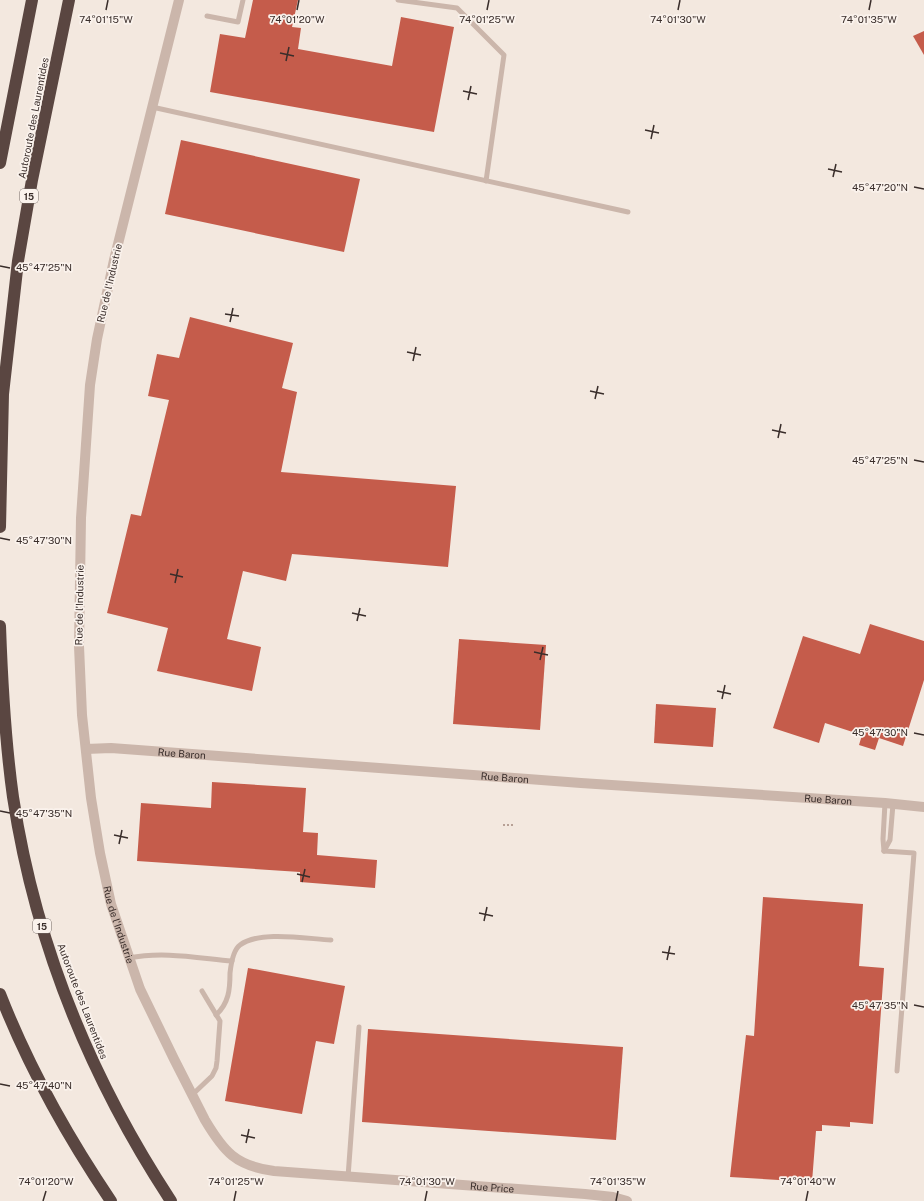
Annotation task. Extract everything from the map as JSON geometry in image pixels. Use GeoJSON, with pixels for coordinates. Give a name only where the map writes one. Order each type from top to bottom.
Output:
{"type":"FeatureCollection","features":[{"type":"Feature","properties":{"kind":"highway"},"geometry":{"type":"LineString","coordinates":[[0,163],[32,0]]}},
{"type":"Feature","properties":{"kind":"highway","name":"Autoroute des Laurentides"},"geometry":{"type":"LineString","coordinates":[[0,527],[3,394],[10,325],[22,236],[38,149],[69,0]]}},
{"type":"Feature","properties":{"kind":"highway"},"geometry":{"type":"LineString","coordinates":[[0,415],[3,394]]}},
{"type":"Feature","properties":{"kind":"highway","name":"Autoroute des Laurentides"},"geometry":{"type":"LineString","coordinates":[[0,626],[4,718],[14,798],[29,877],[46,938],[71,1011],[104,1084],[139,1150],[171,1201]]}},
{"type":"Feature","properties":{"kind":"highway"},"geometry":{"type":"LineString","coordinates":[[0,994],[21,1044],[49,1100],[83,1158],[111,1201]]}},
{"type":"Feature","properties":{"kind":"street","name":"Rue de l'Industrie"},"geometry":{"type":"LineString","coordinates":[[179,0],[105,296],[90,385],[81,518],[78,625],[80,681],[91,798],[103,869],[111,904],[129,958],[148,1005],[192,1095],[214,1134],[229,1153],[239,1161]]}},
{"type":"Feature","properties":{"kind":"street","name":"Rue Baron"},"geometry":{"type":"LineString","coordinates":[[86,749],[111,748],[573,783],[889,803],[924,807]]}},
{"type":"Feature","properties":{"kind":"street","name":"Rue Price"},"geometry":{"type":"LineString","coordinates":[[239,1161],[251,1167],[265,1170],[585,1194],[627,1201]]}},
{"type":"Feature","properties":{"kind":"lane"},"geometry":{"type":"LineString","coordinates":[[207,16],[238,22],[243,0]]}},
{"type":"Feature","properties":{"kind":"lane"},"geometry":{"type":"LineString","coordinates":[[398,0],[457,8],[504,55],[486,181]]}},
{"type":"Feature","properties":{"kind":"lane"},"geometry":{"type":"LineString","coordinates":[[152,107],[628,212]]}},
{"type":"Feature","properties":{"kind":"lane"},"geometry":{"type":"LineString","coordinates":[[884,851],[883,839],[889,803]]}},
{"type":"Feature","properties":{"kind":"lane"},"geometry":{"type":"LineString","coordinates":[[884,851],[890,840],[889,803]]}},
{"type":"Feature","properties":{"kind":"lane"},"geometry":{"type":"LineString","coordinates":[[884,851],[914,853],[897,1071]]}},
{"type":"Feature","properties":{"kind":"lane"},"geometry":{"type":"LineString","coordinates":[[216,1015],[226,1002],[230,989],[232,962],[236,950],[240,945],[266,936],[331,940]]}},
{"type":"Feature","properties":{"kind":"lane"},"geometry":{"type":"LineString","coordinates":[[129,958],[157,954],[232,962]]}},
{"type":"Feature","properties":{"kind":"lane"},"geometry":{"type":"LineString","coordinates":[[192,1095],[208,1081],[216,1068],[220,1021],[202,991]]}},
{"type":"Feature","properties":{"kind":"lane"},"geometry":{"type":"LineString","coordinates":[[348,1177],[359,1027]]}},
{"type":"Feature","properties":{"kind":"path"},"geometry":{"type":"LineString","coordinates":[[504,825],[513,825]]}},
{"type":"Feature","properties":{"kind":"building"},"geometry":{"type":"Polygon","coordinates":[[[253,0],[298,0],[292,27],[301,28],[298,49],[392,66],[401,17],[454,27],[434,132],[210,92],[220,34],[245,38],[253,0]]]}},
{"type":"Feature","properties":{"kind":"building"},"geometry":{"type":"Polygon","coordinates":[[[924,31],[924,55],[913,36],[924,31]]]}},
{"type":"Feature","properties":{"kind":"building"},"geometry":{"type":"Polygon","coordinates":[[[181,140],[360,179],[344,252],[165,214],[181,140]]]}},
{"type":"Feature","properties":{"kind":"building"},"geometry":{"type":"Polygon","coordinates":[[[190,317],[293,343],[282,388],[297,392],[281,472],[456,486],[448,567],[292,554],[286,581],[243,571],[227,639],[261,647],[252,691],[157,671],[168,628],[107,613],[131,514],[141,516],[169,400],[148,396],[157,354],[179,358],[190,317]]]}},
{"type":"Feature","properties":{"kind":"building"},"geometry":{"type":"Polygon","coordinates":[[[870,624],[924,641],[924,680],[903,746],[879,738],[875,750],[859,745],[862,735],[825,723],[819,743],[773,728],[803,636],[860,654],[870,624]]]}},
{"type":"Feature","properties":{"kind":"building"},"geometry":{"type":"Polygon","coordinates":[[[459,639],[546,645],[540,730],[453,724],[459,639]]]}},
{"type":"Feature","properties":{"kind":"building"},"geometry":{"type":"Polygon","coordinates":[[[656,704],[716,708],[713,747],[654,743],[656,704]]]}},
{"type":"Feature","properties":{"kind":"building"},"geometry":{"type":"Polygon","coordinates":[[[212,782],[306,788],[303,832],[318,833],[317,855],[377,860],[375,888],[300,882],[300,872],[137,861],[141,803],[211,808],[212,782]]]}},
{"type":"Feature","properties":{"kind":"building"},"geometry":{"type":"Polygon","coordinates":[[[763,897],[863,904],[859,966],[884,968],[873,1124],[850,1122],[850,1127],[822,1125],[822,1131],[816,1131],[812,1182],[730,1177],[746,1035],[754,1036],[763,897]]]}},
{"type":"Feature","properties":{"kind":"building"},"geometry":{"type":"Polygon","coordinates":[[[248,968],[345,986],[334,1044],[316,1041],[302,1114],[225,1101],[248,968]]]}},
{"type":"Feature","properties":{"kind":"building"},"geometry":{"type":"Polygon","coordinates":[[[368,1029],[623,1047],[616,1140],[362,1122],[368,1029]]]}}]}
